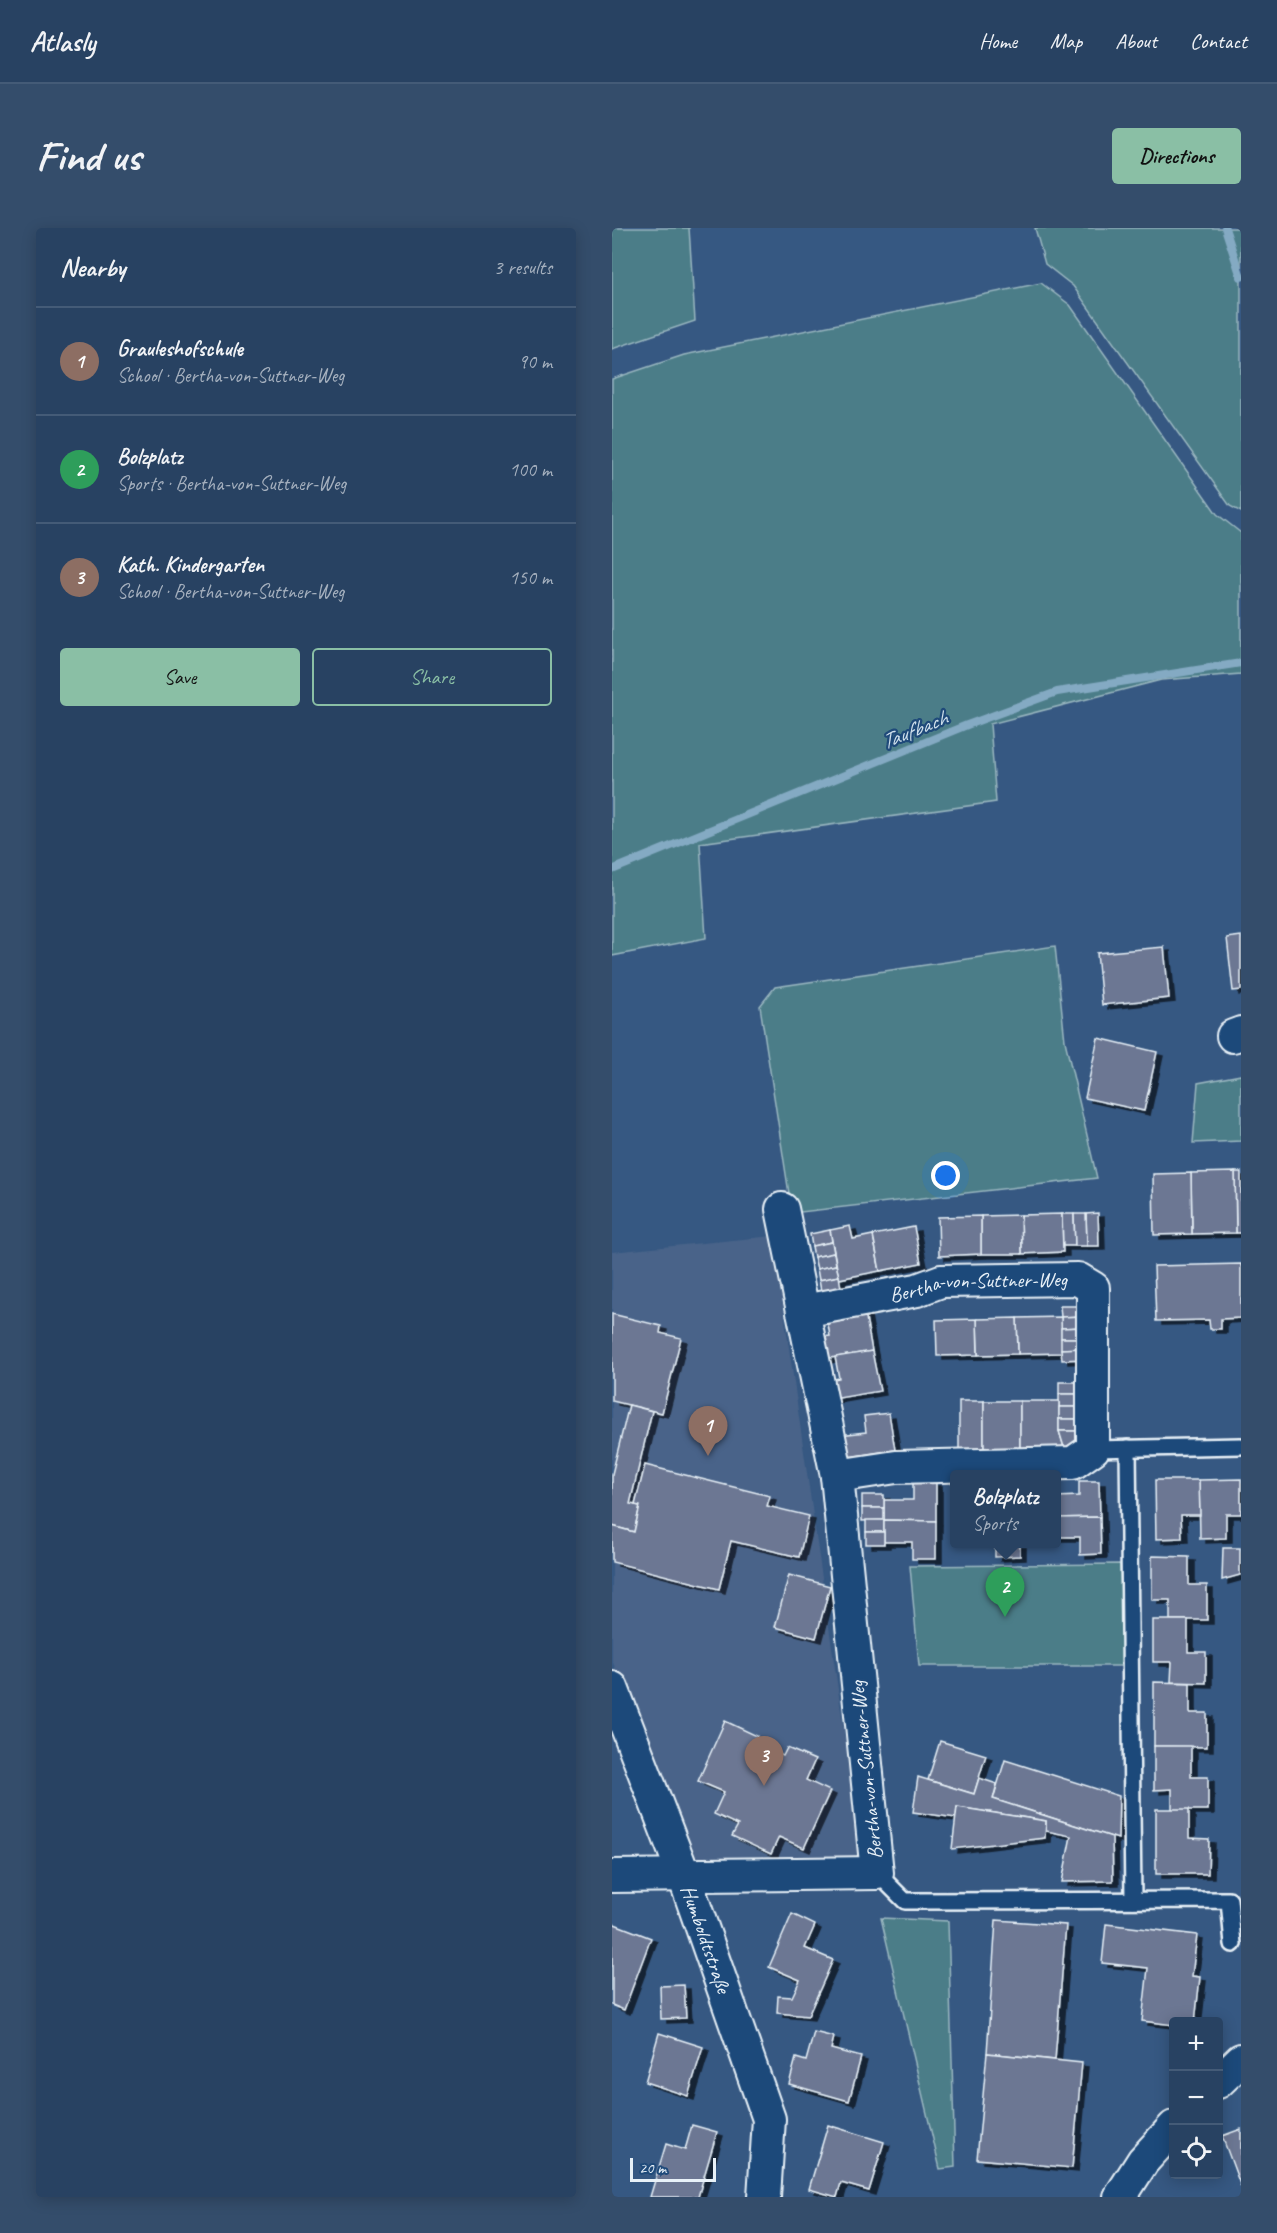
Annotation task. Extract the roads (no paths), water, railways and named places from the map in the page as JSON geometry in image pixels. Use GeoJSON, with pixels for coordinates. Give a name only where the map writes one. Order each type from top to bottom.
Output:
{"type":"FeatureCollection","features":[{"type":"Feature","properties":{"kind":"street","name":"Bertha-von-Suttner-Weg"},"geometry":{"type":"LineString","coordinates":[[612,1876],[877,1873],[837,1476],[782,1209]]}},
{"type":"Feature","properties":{"kind":"street","name":"Bertha-von-Suttner-Weg"},"geometry":{"type":"LineString","coordinates":[[803,1311],[917,1290],[941,1281],[1077,1279],[1092,1288],[1093,1449]]}},
{"type":"Feature","properties":{"kind":"street"},"geometry":{"type":"LineString","coordinates":[[837,1476],[896,1467],[1073,1463],[1093,1449]]}},
{"type":"Feature","properties":{"kind":"street","name":"Humboldtstraße"},"geometry":{"type":"LineString","coordinates":[[612,1688],[684,1876],[768,2119],[764,2197]]}},
{"type":"Feature","properties":{"kind":"street"},"geometry":{"type":"LineString","coordinates":[[1223,2077],[1241,2060]]}},
{"type":"Feature","properties":{"kind":"street"},"geometry":{"type":"LineString","coordinates":[[1120,2197],[1143,2161],[1169,2132]]}},
{"type":"Feature","properties":{"kind":"lane"},"geometry":{"type":"LineString","coordinates":[[1093,1449],[1241,1446]]}},
{"type":"Feature","properties":{"kind":"lane"},"geometry":{"type":"LineString","coordinates":[[1128,1448],[1133,1900]]}},
{"type":"Feature","properties":{"kind":"lane"},"geometry":{"type":"LineString","coordinates":[[877,1873],[905,1901],[1229,1900],[1233,1944]]}},
{"type":"Feature","properties":{"kind":"waterway"},"geometry":{"type":"LineString","coordinates":[[1225,228],[1241,277]]}},
{"type":"Feature","properties":{"kind":"waterway","name":"Taufbach"},"geometry":{"type":"LineString","coordinates":[[612,870],[967,725],[1057,692],[1241,663]]}},
{"type":"Feature","properties":{"kind":"place","name":"Grauleshofschule"},"geometry":{"type":"Point","coordinates":[708,1456]}},
{"type":"Feature","properties":{"kind":"place","name":"Bolzplatz"},"geometry":{"type":"Point","coordinates":[1005,1617]}},
{"type":"Feature","properties":{"kind":"place","name":"Kath. Kindergarten"},"geometry":{"type":"Point","coordinates":[764,1786]}}]}
